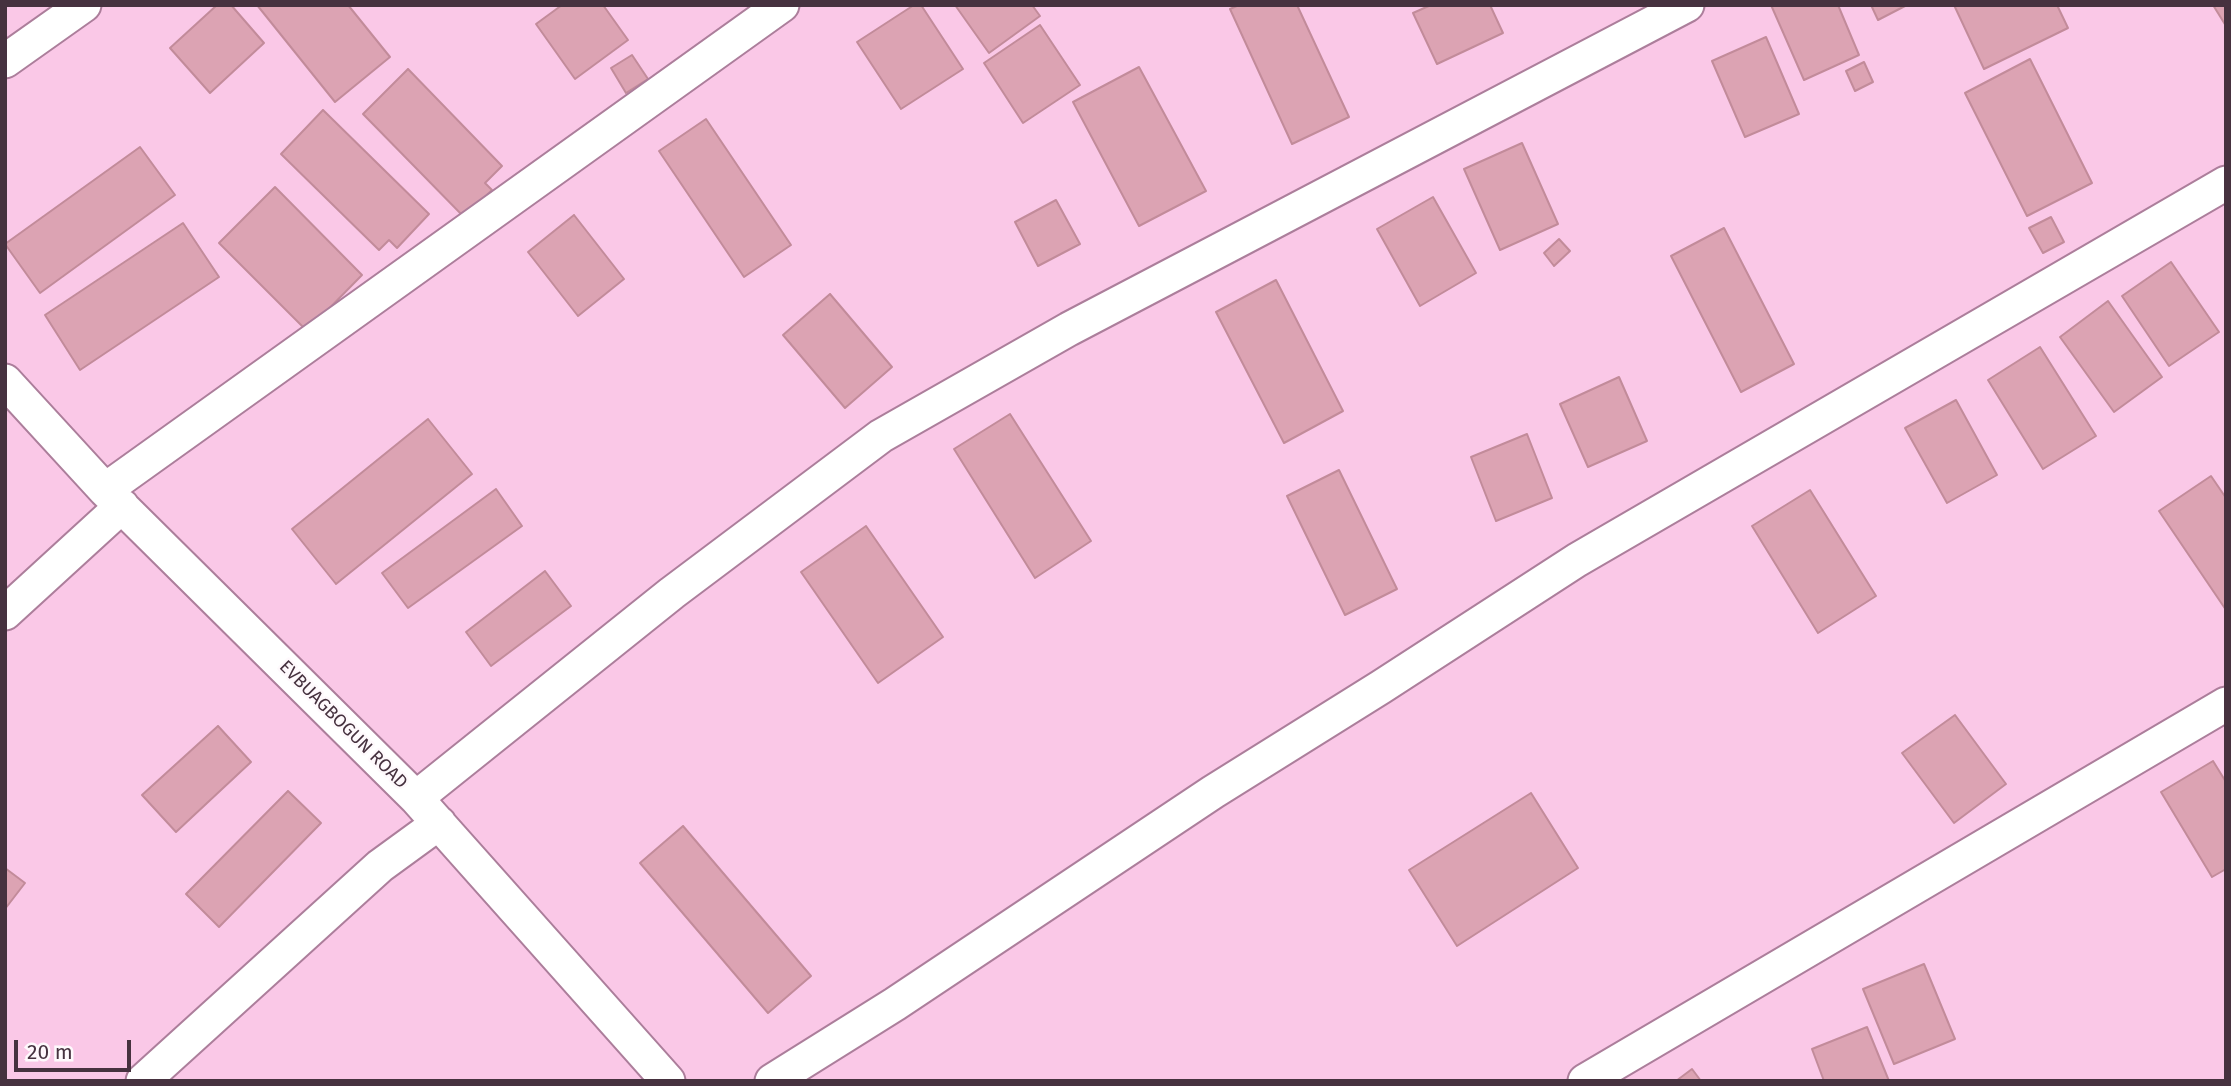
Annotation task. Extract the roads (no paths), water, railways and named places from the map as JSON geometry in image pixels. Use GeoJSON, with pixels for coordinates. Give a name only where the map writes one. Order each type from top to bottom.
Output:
{"type":"FeatureCollection","features":[{"type":"Feature","properties":{"kind":"street"},"geometry":{"type":"LineString","coordinates":[[5,61],[84,5]]}},
{"type":"Feature","properties":{"kind":"street"},"geometry":{"type":"LineString","coordinates":[[5,613],[114,498],[782,5]]}},
{"type":"Feature","properties":{"kind":"street"},"geometry":{"type":"LineString","coordinates":[[416,798],[672,593],[881,436],[1069,329],[1687,5]]}},
{"type":"Feature","properties":{"kind":"street"},"geometry":{"type":"LineString","coordinates":[[772,1081],[895,1004],[1213,792],[1577,561],[2226,183]]}},
{"type":"Feature","properties":{"kind":"street","name":"EVBUAGBOGUN ROAD"},"geometry":{"type":"LineString","coordinates":[[5,381],[114,498],[416,798],[668,1081]]}},
{"type":"Feature","properties":{"kind":"street"},"geometry":{"type":"LineString","coordinates":[[1585,1081],[2226,704]]}},
{"type":"Feature","properties":{"kind":"street"},"geometry":{"type":"LineString","coordinates":[[143,1081],[380,866],[439,823]]}}]}
